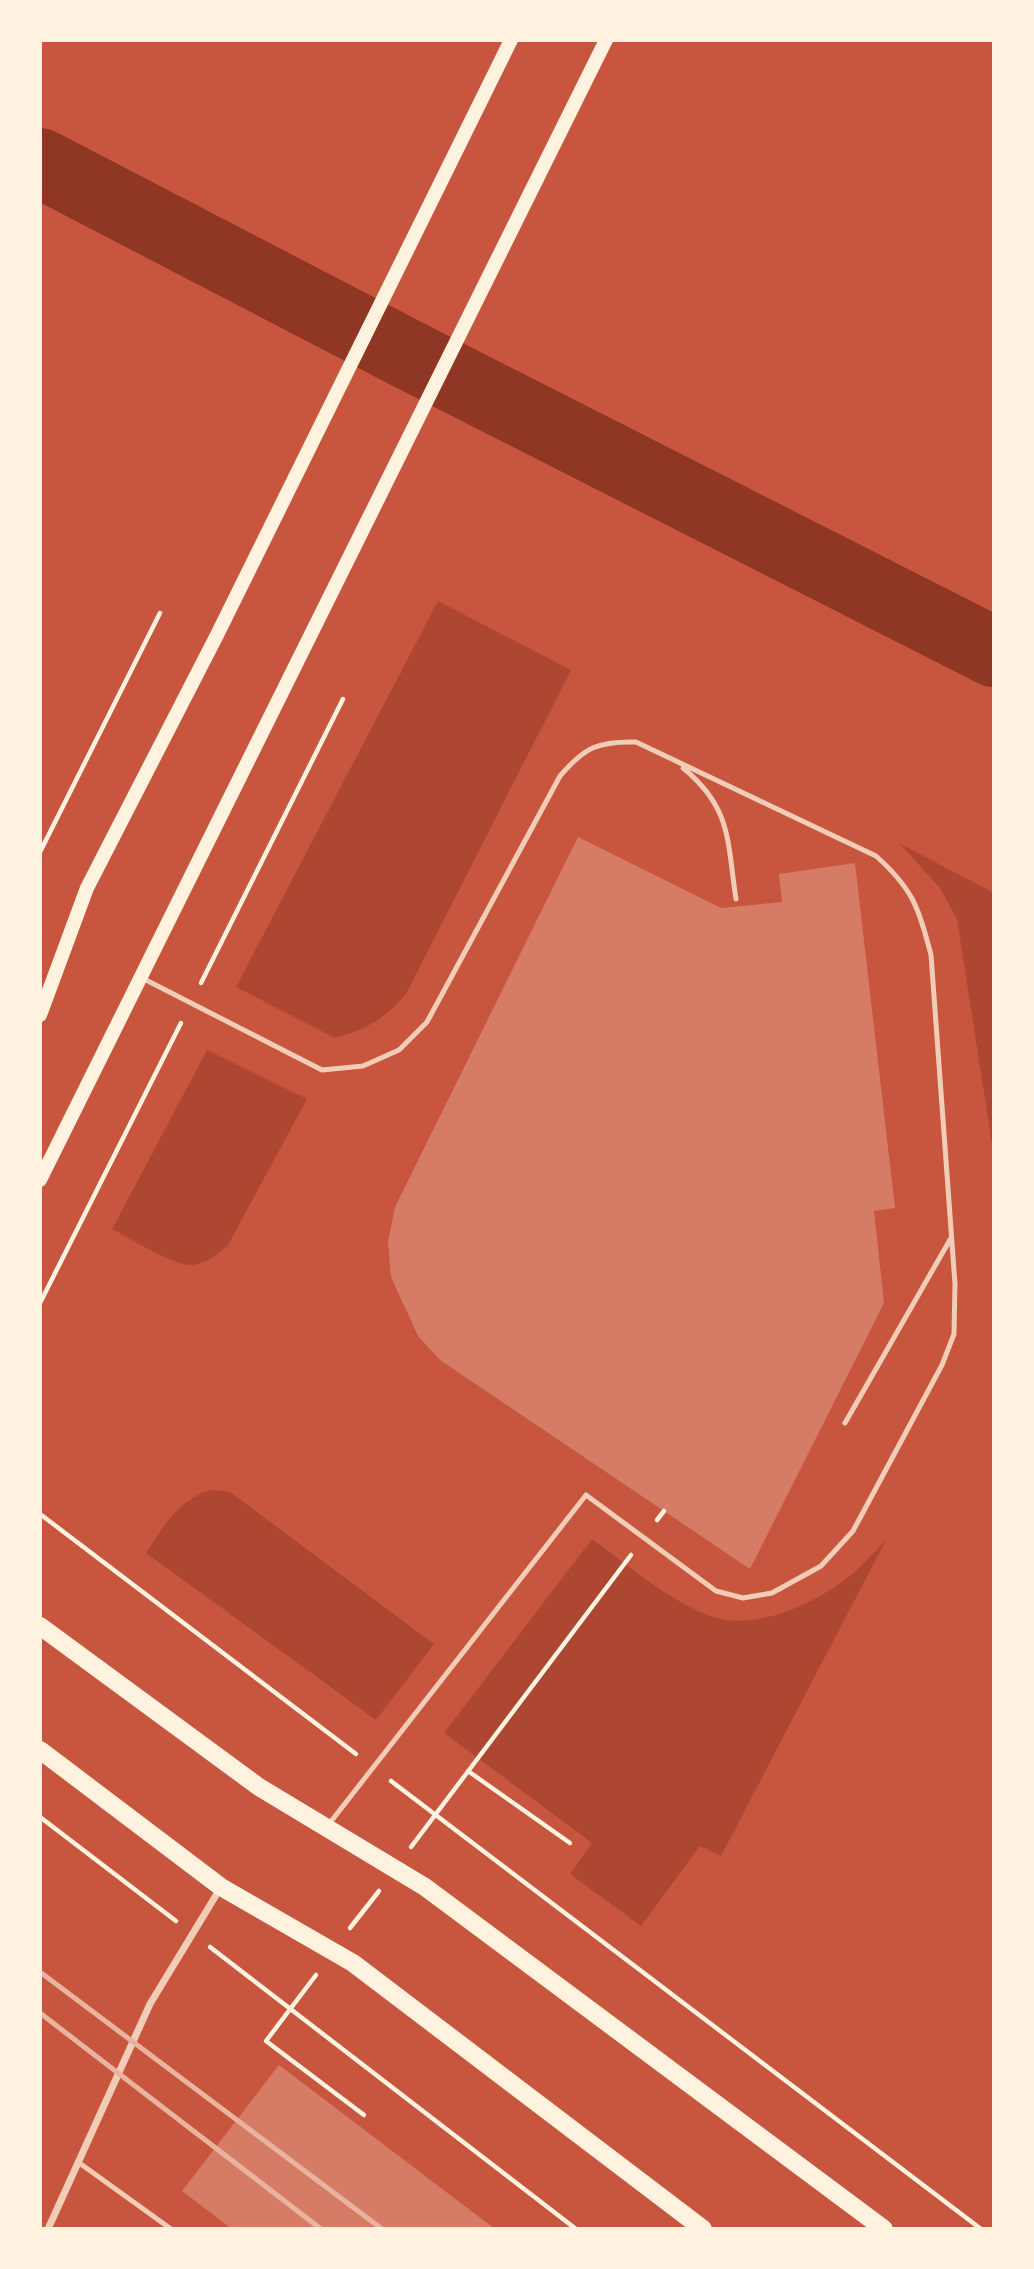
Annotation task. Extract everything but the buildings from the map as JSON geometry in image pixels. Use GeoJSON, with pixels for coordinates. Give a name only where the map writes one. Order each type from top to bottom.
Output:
{"type":"FeatureCollection","features":[{"type":"Feature","properties":{"kind":"main road"},"geometry":{"type":"LineString","coordinates":[[40,1015],[87,888],[218,633],[511,40]]}},
{"type":"Feature","properties":{"kind":"main road"},"geometry":{"type":"LineString","coordinates":[[40,1180],[295,673],[606,40]]}},
{"type":"Feature","properties":{"kind":"main road"},"geometry":{"type":"LineString","coordinates":[[40,1626],[260,1787],[425,1887],[884,2229]]}},
{"type":"Feature","properties":{"kind":"main road"},"geometry":{"type":"LineString","coordinates":[[40,1750],[220,1887],[353,1963],[703,2229]]}},
{"type":"Feature","properties":{"kind":"street"},"geometry":{"type":"LineString","coordinates":[[48,2229],[150,2004],[220,1887]]}},
{"type":"Feature","properties":{"kind":"lane"},"geometry":{"type":"LineString","coordinates":[[142,978],[322,1070],[363,1066],[399,1050],[427,1023],[560,776],[580,754],[608,741],[636,742],[876,856],[902,879],[920,913],[931,955],[951,1238],[954,1334],[942,1365],[853,1531],[821,1566],[772,1593],[743,1598],[716,1591],[586,1495],[326,1827]]}},
{"type":"Feature","properties":{"kind":"lane"},"geometry":{"type":"LineString","coordinates":[[675,761],[705,786],[724,816],[736,899]]}},
{"type":"Feature","properties":{"kind":"lane"},"geometry":{"type":"LineString","coordinates":[[845,1423],[951,1238]]}},
{"type":"Feature","properties":{"kind":"lane"},"geometry":{"type":"LineString","coordinates":[[78,2162],[171,2229]]}},
{"type":"Feature","properties":{"kind":"path"},"geometry":{"type":"LineString","coordinates":[[40,852],[160,613]]}},
{"type":"Feature","properties":{"kind":"path"},"geometry":{"type":"LineString","coordinates":[[656,1522],[664,1511]]}},
{"type":"Feature","properties":{"kind":"path"},"geometry":{"type":"LineString","coordinates":[[40,1514],[981,2229]]}},
{"type":"Feature","properties":{"kind":"path"},"geometry":{"type":"LineString","coordinates":[[404,1857],[640,1544]]}},
{"type":"Feature","properties":{"kind":"path"},"geometry":{"type":"LineString","coordinates":[[468,1771],[570,1843]]}},
{"type":"Feature","properties":{"kind":"path"},"geometry":{"type":"LineString","coordinates":[[40,1817],[576,2229]]}},
{"type":"Feature","properties":{"kind":"path"},"geometry":{"type":"LineString","coordinates":[[347,1933],[379,1890]]}},
{"type":"Feature","properties":{"kind":"path"},"geometry":{"type":"LineString","coordinates":[[323,1965],[266,2040],[364,2115]]}},
{"type":"Feature","properties":{"kind":"shaded area"},"geometry":{"type":"Polygon","coordinates":[[[438,601],[571,670],[406,994],[374,1022],[335,1038],[236,987],[438,601]]]}},
{"type":"Feature","properties":{"kind":"shaded area"},"geometry":{"type":"Polygon","coordinates":[[[899,843],[994,893],[994,1157],[957,919],[940,888],[899,843]]]}},
{"type":"Feature","properties":{"kind":"shaded area"},"geometry":{"type":"Polygon","coordinates":[[[207,1050],[307,1099],[228,1245],[204,1262],[186,1265],[112,1229],[207,1050]]]}},
{"type":"Feature","properties":{"kind":"shaded area"},"geometry":{"type":"Polygon","coordinates":[[[210,1490],[230,1492],[434,1644],[376,1720],[146,1553],[166,1523],[180,1508],[210,1490]]]}},
{"type":"Feature","properties":{"kind":"shaded area"},"geometry":{"type":"Polygon","coordinates":[[[592,1539],[677,1600],[708,1615],[741,1621],[776,1615],[825,1593],[851,1575],[886,1540],[721,1856],[700,1846],[641,1926],[570,1874],[592,1843],[444,1733],[592,1539]]]}},
{"type":"Feature","properties":{"kind":"waterway"},"geometry":{"type":"LineString","coordinates":[[40,163],[413,357],[994,652]]}},
{"type":"Feature","properties":{"kind":"railway"},"geometry":{"type":"LineString","coordinates":[[40,1972],[382,2229]]}},
{"type":"Feature","properties":{"kind":"railway"},"geometry":{"type":"LineString","coordinates":[[40,2013],[321,2229]]}}]}
